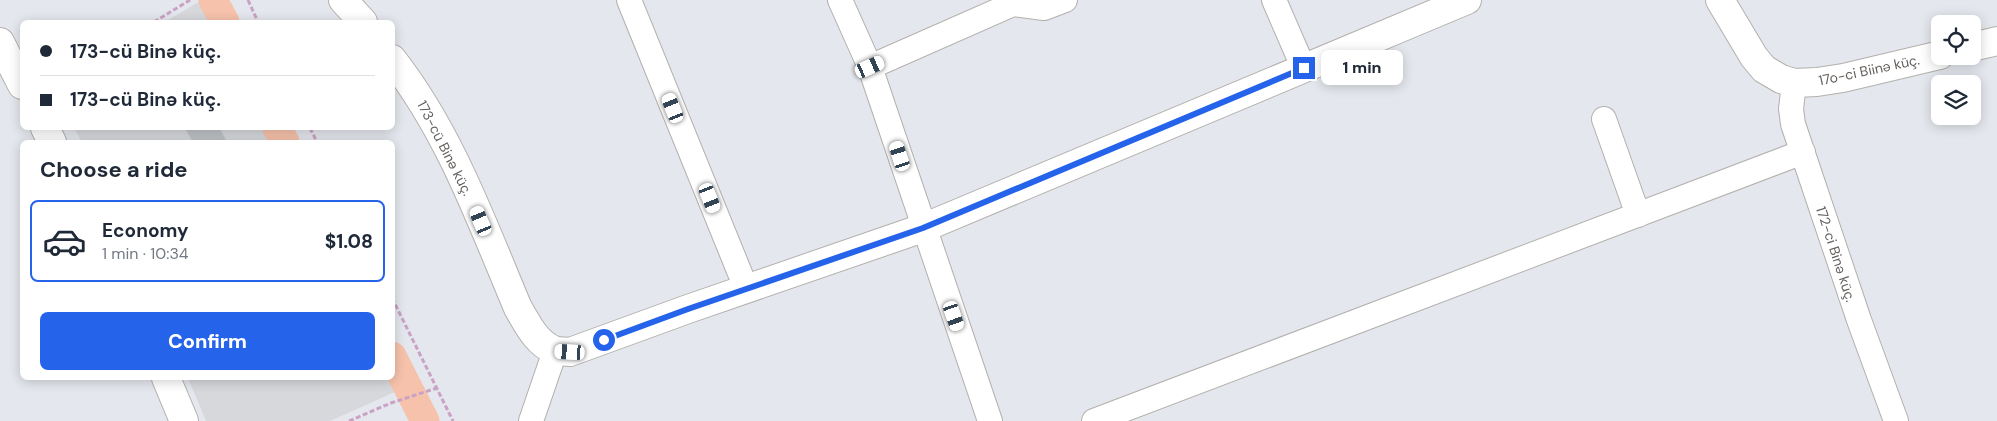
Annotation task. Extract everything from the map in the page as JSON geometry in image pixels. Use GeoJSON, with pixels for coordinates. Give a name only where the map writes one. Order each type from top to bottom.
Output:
{"type":"FeatureCollection","features":[{"type":"Feature","properties":{"kind":"street"},"geometry":{"type":"LineString","coordinates":[[343,0],[361,20]]}},
{"type":"Feature","properties":{"kind":"street"},"geometry":{"type":"LineString","coordinates":[[629,0],[746,288]]}},
{"type":"Feature","properties":{"kind":"street"},"geometry":{"type":"LineString","coordinates":[[840,0],[870,67],[990,421]]}},
{"type":"Feature","properties":{"kind":"street"},"geometry":{"type":"LineString","coordinates":[[870,67],[1013,4],[1044,8],[1065,0]]}},
{"type":"Feature","properties":{"kind":"street"},"geometry":{"type":"LineString","coordinates":[[1274,0],[1304,68]]}},
{"type":"Feature","properties":{"kind":"street"},"geometry":{"type":"LineString","coordinates":[[531,421],[555,351],[570,352],[586,347],[746,288],[923,228],[1467,0]]}},
{"type":"Feature","properties":{"kind":"street","name":"17o-ci Biinə küç."},"geometry":{"type":"LineString","coordinates":[[1720,0],[1754,57],[1764,69],[1780,79],[1794,83],[1843,78],[1931,57]]}},
{"type":"Feature","properties":{"kind":"street"},"geometry":{"type":"LineString","coordinates":[[1981,45],[1997,41]]}},
{"type":"Feature","properties":{"kind":"street"},"geometry":{"type":"LineString","coordinates":[[0,42],[20,81]]}},
{"type":"Feature","properties":{"kind":"street","name":"173-cü Binə küç."},"geometry":{"type":"LineString","coordinates":[[395,63],[432,116],[459,169],[518,308],[540,341],[555,351]]}},
{"type":"Feature","properties":{"kind":"street","name":"172-ci Binə küç."},"geometry":{"type":"LineString","coordinates":[[1794,83],[1791,109],[1793,124],[1858,320],[1896,421]]}},
{"type":"Feature","properties":{"kind":"street"},"geometry":{"type":"LineString","coordinates":[[1604,118],[1638,215]]}},
{"type":"Feature","properties":{"kind":"street"},"geometry":{"type":"LineString","coordinates":[[1094,421],[1802,152]]}},
{"type":"Feature","properties":{"kind":"street"},"geometry":{"type":"LineString","coordinates":[[167,380],[184,421]]}},
{"type":"Feature","properties":{"kind":"path"},"geometry":{"type":"LineString","coordinates":[[157,20],[190,0]]}},
{"type":"Feature","properties":{"kind":"path"},"geometry":{"type":"LineString","coordinates":[[248,0],[257,20]]}},
{"type":"Feature","properties":{"kind":"path"},"geometry":{"type":"LineString","coordinates":[[395,304],[452,421]]}},
{"type":"Feature","properties":{"kind":"path"},"geometry":{"type":"LineString","coordinates":[[349,421],[391,403],[436,388]]}},
{"type":"Feature","properties":{"kind":"shaded area"},"geometry":{"type":"Polygon","coordinates":[[[200,1],[210,20],[168,20],[200,1]]]}},
{"type":"Feature","properties":{"kind":"shaded area"},"geometry":{"type":"Polygon","coordinates":[[[75,130],[264,130],[270,140],[81,140],[75,130]]]}},
{"type":"Feature","properties":{"kind":"shaded area"},"geometry":{"type":"Polygon","coordinates":[[[189,380],[389,380],[395,392],[330,421],[206,421],[189,380]]]}},
{"type":"Feature","properties":{"kind":"building"},"geometry":{"type":"Polygon","coordinates":[[[186,130],[220,130],[226,140],[192,140],[186,130]]]}},
{"type":"Feature","properties":{"kind":"waterway"},"geometry":{"type":"LineString","coordinates":[[213,0],[224,20]]}},
{"type":"Feature","properties":{"kind":"waterway"},"geometry":{"type":"LineString","coordinates":[[278,130],[284,140]]}},
{"type":"Feature","properties":{"kind":"waterway"},"geometry":{"type":"LineString","coordinates":[[395,362],[425,421]]}},
{"type":"Feature","properties":{"kind":"route"},"geometry":{"type":"LineString","coordinates":[[604,340],[746,288],[923,228],[1304,68]]}}]}
